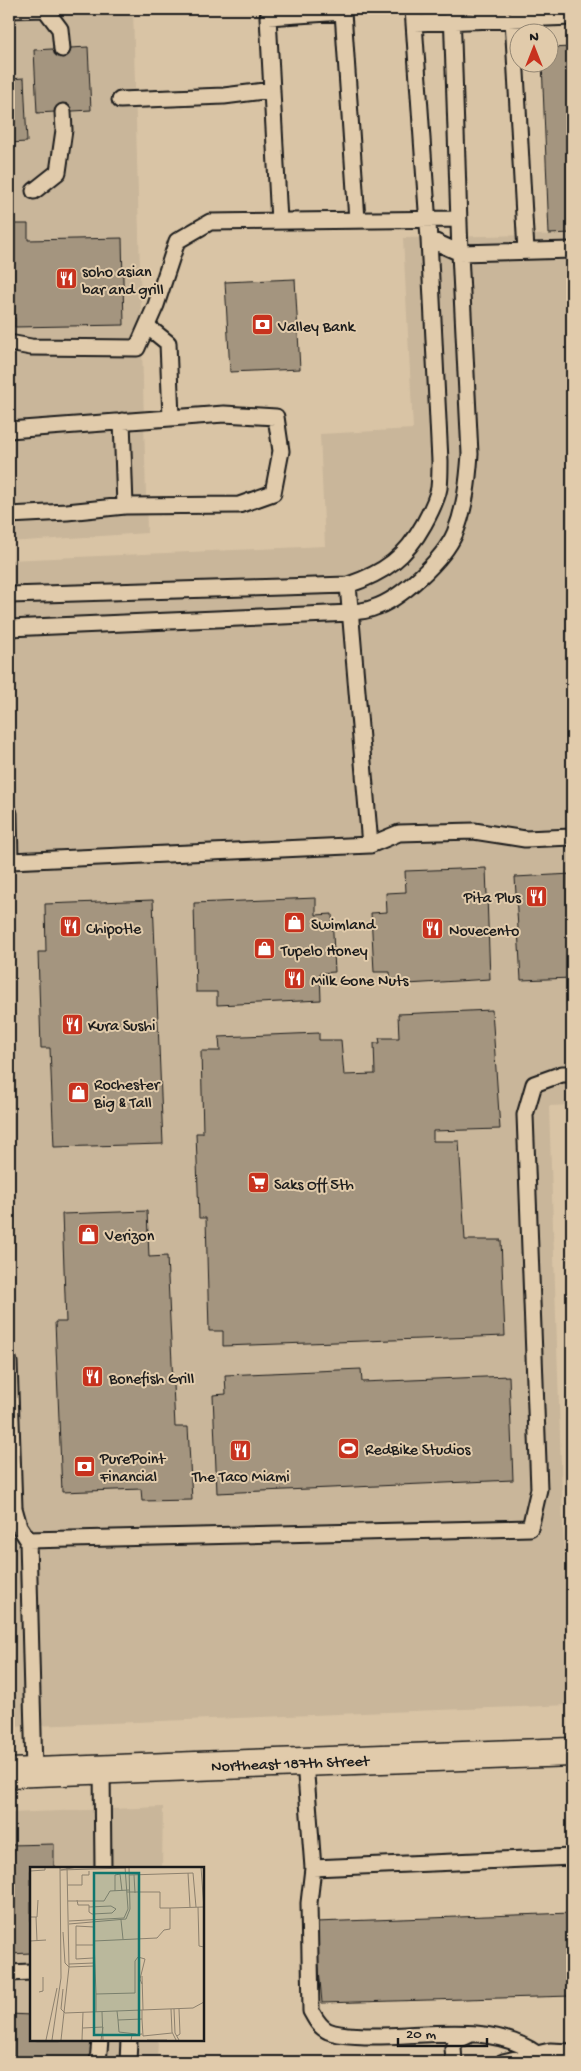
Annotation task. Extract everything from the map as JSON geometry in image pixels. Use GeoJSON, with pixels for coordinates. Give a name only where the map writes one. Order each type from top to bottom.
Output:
{"type":"FeatureCollection","features":[{"type":"Feature","properties":{"kind":"street","name":"Northeast 187th Street"},"geometry":{"type":"LineString","coordinates":[[21,1772],[572,1752]]}},
{"type":"Feature","properties":{"kind":"lane"},"geometry":{"type":"LineString","coordinates":[[9,10],[45,10],[60,29],[62,49]]}},
{"type":"Feature","properties":{"kind":"lane"},"geometry":{"type":"LineString","coordinates":[[280,221],[268,17],[343,12],[357,220]]}},
{"type":"Feature","properties":{"kind":"lane"},"geometry":{"type":"LineString","coordinates":[[9,628],[351,613],[375,608],[393,598],[416,581],[439,557],[454,535],[462,512],[468,485],[470,454],[460,254],[452,15]]}},
{"type":"Feature","properties":{"kind":"lane"},"geometry":{"type":"LineString","coordinates":[[9,595],[348,584],[370,578],[390,566],[414,542],[430,514],[439,489],[440,461],[428,220],[413,16],[452,15],[513,19],[572,17]]}},
{"type":"Feature","properties":{"kind":"lane"},"geometry":{"type":"LineString","coordinates":[[513,19],[526,251]]}},
{"type":"Feature","properties":{"kind":"lane"},"geometry":{"type":"LineString","coordinates":[[120,100],[224,96],[272,90]]}},
{"type":"Feature","properties":{"kind":"lane"},"geometry":{"type":"LineString","coordinates":[[34,190],[58,172],[64,130],[63,112]]}},
{"type":"Feature","properties":{"kind":"lane"},"geometry":{"type":"LineString","coordinates":[[9,343],[31,347],[137,348],[156,305],[177,241],[210,222],[428,220],[459,218]]}},
{"type":"Feature","properties":{"kind":"lane"},"geometry":{"type":"LineString","coordinates":[[429,239],[460,254],[572,250]]}},
{"type":"Feature","properties":{"kind":"lane"},"geometry":{"type":"LineString","coordinates":[[146,326],[168,342],[171,418]]}},
{"type":"Feature","properties":{"kind":"lane"},"geometry":{"type":"LineString","coordinates":[[9,430],[224,414],[276,417],[281,451],[273,492],[240,505],[125,506],[9,515]]}},
{"type":"Feature","properties":{"kind":"lane"},"geometry":{"type":"LineString","coordinates":[[122,421],[125,506]]}},
{"type":"Feature","properties":{"kind":"lane"},"geometry":{"type":"LineString","coordinates":[[348,584],[370,845]]}},
{"type":"Feature","properties":{"kind":"lane"},"geometry":{"type":"LineString","coordinates":[[9,813],[10,863],[370,845],[399,833],[474,831],[525,839],[572,837]]}},
{"type":"Feature","properties":{"kind":"lane"},"geometry":{"type":"LineString","coordinates":[[28,1540],[530,1528],[539,1489],[525,1115],[534,1084],[562,1074],[572,1074]]}},
{"type":"Feature","properties":{"kind":"lane"},"geometry":{"type":"LineString","coordinates":[[9,1362],[14,1508],[19,1526],[28,1540],[21,1772]]}},
{"type":"Feature","properties":{"kind":"lane"},"geometry":{"type":"LineString","coordinates":[[305,1762],[313,1868],[309,1903],[311,2011],[317,2022],[326,2030],[343,2035],[387,2037],[473,2034],[496,2036],[524,2045],[537,2054]]}},
{"type":"Feature","properties":{"kind":"lane"},"geometry":{"type":"LineString","coordinates":[[102,1769],[103,1867]]}},
{"type":"Feature","properties":{"kind":"lane"},"geometry":{"type":"LineString","coordinates":[[313,1868],[572,1857]]}},
{"type":"Feature","properties":{"kind":"lane"},"geometry":{"type":"LineString","coordinates":[[9,1973],[30,1972]]}},
{"type":"Feature","properties":{"kind":"lane"},"geometry":{"type":"LineString","coordinates":[[454,2062],[453,2048],[456,2041],[473,2034]]}},
{"type":"Feature","properties":{"kind":"lane"},"geometry":{"type":"LineString","coordinates":[[98,2062],[100,2041]]}},
{"type":"Feature","properties":{"kind":"lane"},"geometry":{"type":"LineString","coordinates":[[128,2062],[129,2041]]}},
{"type":"Feature","properties":{"kind":"lane"},"geometry":{"type":"LineString","coordinates":[[503,2062],[550,2051],[572,2052]]}},
{"type":"Feature","properties":{"kind":"shaded area"},"geometry":{"type":"Polygon","coordinates":[[[9,9],[133,9],[147,533],[9,542],[9,9]]]}},
{"type":"Feature","properties":{"kind":"shaded area"},"geometry":{"type":"Polygon","coordinates":[[[572,234],[572,1105],[549,1106],[569,1705],[9,1727],[9,560],[325,546],[320,434],[413,429],[403,238],[572,234]]]}},
{"type":"Feature","properties":{"kind":"shaded area"},"geometry":{"type":"Polygon","coordinates":[[[163,1807],[162,1867],[30,1867],[30,2041],[158,2041],[157,2062],[9,2062],[9,1813],[163,1807]]]}},
{"type":"Feature","properties":{"kind":"building"},"geometry":{"type":"Polygon","coordinates":[[[88,47],[91,110],[37,113],[34,50],[88,47]]]}},
{"type":"Feature","properties":{"kind":"building"},"geometry":{"type":"Polygon","coordinates":[[[572,47],[572,233],[549,234],[542,72],[558,72],[558,48],[572,47]]]}},
{"type":"Feature","properties":{"kind":"building"},"geometry":{"type":"Polygon","coordinates":[[[24,78],[27,142],[9,143],[9,79],[24,78]]]}},
{"type":"Feature","properties":{"kind":"building","name":"soho asian bar and grill"},"geometry":{"type":"Polygon","coordinates":[[[9,224],[28,224],[28,240],[122,238],[124,325],[15,327],[15,318],[9,318],[9,224]]]}},
{"type":"Feature","properties":{"kind":"building","name":"Valley Bank"},"geometry":{"type":"Polygon","coordinates":[[[295,279],[300,369],[230,372],[225,282],[295,279]]]}},
{"type":"Feature","properties":{"kind":"building"},"geometry":{"type":"Polygon","coordinates":[[[486,868],[490,979],[391,985],[390,972],[374,972],[371,913],[387,912],[386,893],[406,892],[405,871],[486,868]]]}},
{"type":"Feature","properties":{"kind":"building"},"geometry":{"type":"Polygon","coordinates":[[[572,874],[572,978],[521,980],[515,877],[572,874]]]}},
{"type":"Feature","properties":{"kind":"building"},"geometry":{"type":"Polygon","coordinates":[[[316,898],[316,915],[332,914],[335,972],[320,973],[321,1000],[217,1005],[217,992],[196,992],[194,903],[316,898]]]}},
{"type":"Feature","properties":{"kind":"building"},"geometry":{"type":"Polygon","coordinates":[[[153,900],[163,1144],[54,1147],[50,1048],[41,1048],[38,952],[46,952],[45,904],[153,900]]]}},
{"type":"Feature","properties":{"kind":"building"},"geometry":{"type":"Polygon","coordinates":[[[492,1010],[500,1129],[433,1131],[433,1141],[459,1141],[465,1240],[501,1240],[505,1336],[223,1346],[223,1331],[209,1331],[206,1218],[199,1218],[196,1133],[203,1133],[201,1051],[220,1051],[219,1037],[319,1033],[319,1040],[341,1040],[344,1075],[375,1074],[374,1043],[380,1043],[379,1038],[399,1038],[398,1014],[492,1010]]]}},
{"type":"Feature","properties":{"kind":"building"},"geometry":{"type":"Polygon","coordinates":[[[147,1211],[149,1257],[167,1256],[175,1427],[188,1427],[192,1500],[142,1501],[141,1489],[62,1492],[55,1322],[66,1322],[62,1214],[147,1211]]]}},
{"type":"Feature","properties":{"kind":"building"},"geometry":{"type":"Polygon","coordinates":[[[361,1369],[362,1382],[509,1376],[513,1480],[217,1493],[213,1395],[226,1394],[225,1375],[361,1369]]]}},
{"type":"Feature","properties":{"kind":"building"},"geometry":{"type":"Polygon","coordinates":[[[54,1844],[54,1867],[30,1867],[30,1953],[9,1954],[9,1845],[54,1844]]]}},
{"type":"Feature","properties":{"kind":"building"},"geometry":{"type":"Polygon","coordinates":[[[572,1913],[572,1996],[322,2003],[315,1922],[572,1913]]]}},
{"type":"Feature","properties":{"kind":"building"},"geometry":{"type":"Polygon","coordinates":[[[9,2014],[30,2015],[30,2041],[106,2041],[103,2062],[9,2062],[9,2014]]]}},
{"type":"Feature","properties":{"kind":"place","name":"soho asian bar and grill"},"geometry":{"type":"Point","coordinates":[66,279]}},
{"type":"Feature","properties":{"kind":"place","name":"Valley Bank"},"geometry":{"type":"Point","coordinates":[262,325]}},
{"type":"Feature","properties":{"kind":"place","name":"Pita Plus"},"geometry":{"type":"Point","coordinates":[537,896]}},
{"type":"Feature","properties":{"kind":"place","name":"Swimland"},"geometry":{"type":"Point","coordinates":[295,923]}},
{"type":"Feature","properties":{"kind":"place","name":"Chipotle"},"geometry":{"type":"Point","coordinates":[70,927]}},
{"type":"Feature","properties":{"kind":"place","name":"Novecento"},"geometry":{"type":"Point","coordinates":[433,929]}},
{"type":"Feature","properties":{"kind":"place","name":"Tupelo Honey"},"geometry":{"type":"Point","coordinates":[265,949]}},
{"type":"Feature","properties":{"kind":"place","name":"Milk Gone Nuts"},"geometry":{"type":"Point","coordinates":[295,979]}},
{"type":"Feature","properties":{"kind":"place","name":"Kura Sushi"},"geometry":{"type":"Point","coordinates":[72,1024]}},
{"type":"Feature","properties":{"kind":"place","name":"Rochester Big & Tall"},"geometry":{"type":"Point","coordinates":[78,1092]}},
{"type":"Feature","properties":{"kind":"place","name":"Saks Off 5th"},"geometry":{"type":"Point","coordinates":[258,1183]}},
{"type":"Feature","properties":{"kind":"place","name":"Verizon"},"geometry":{"type":"Point","coordinates":[89,1234]}},
{"type":"Feature","properties":{"kind":"place","name":"Bonefish Grill"},"geometry":{"type":"Point","coordinates":[93,1377]}},
{"type":"Feature","properties":{"kind":"place","name":"RedBike Studios"},"geometry":{"type":"Point","coordinates":[349,1448]}},
{"type":"Feature","properties":{"kind":"place","name":"The Taco Miami"},"geometry":{"type":"Point","coordinates":[241,1451]}},
{"type":"Feature","properties":{"kind":"place","name":"PurePoint Financial"},"geometry":{"type":"Point","coordinates":[84,1466]}}]}
